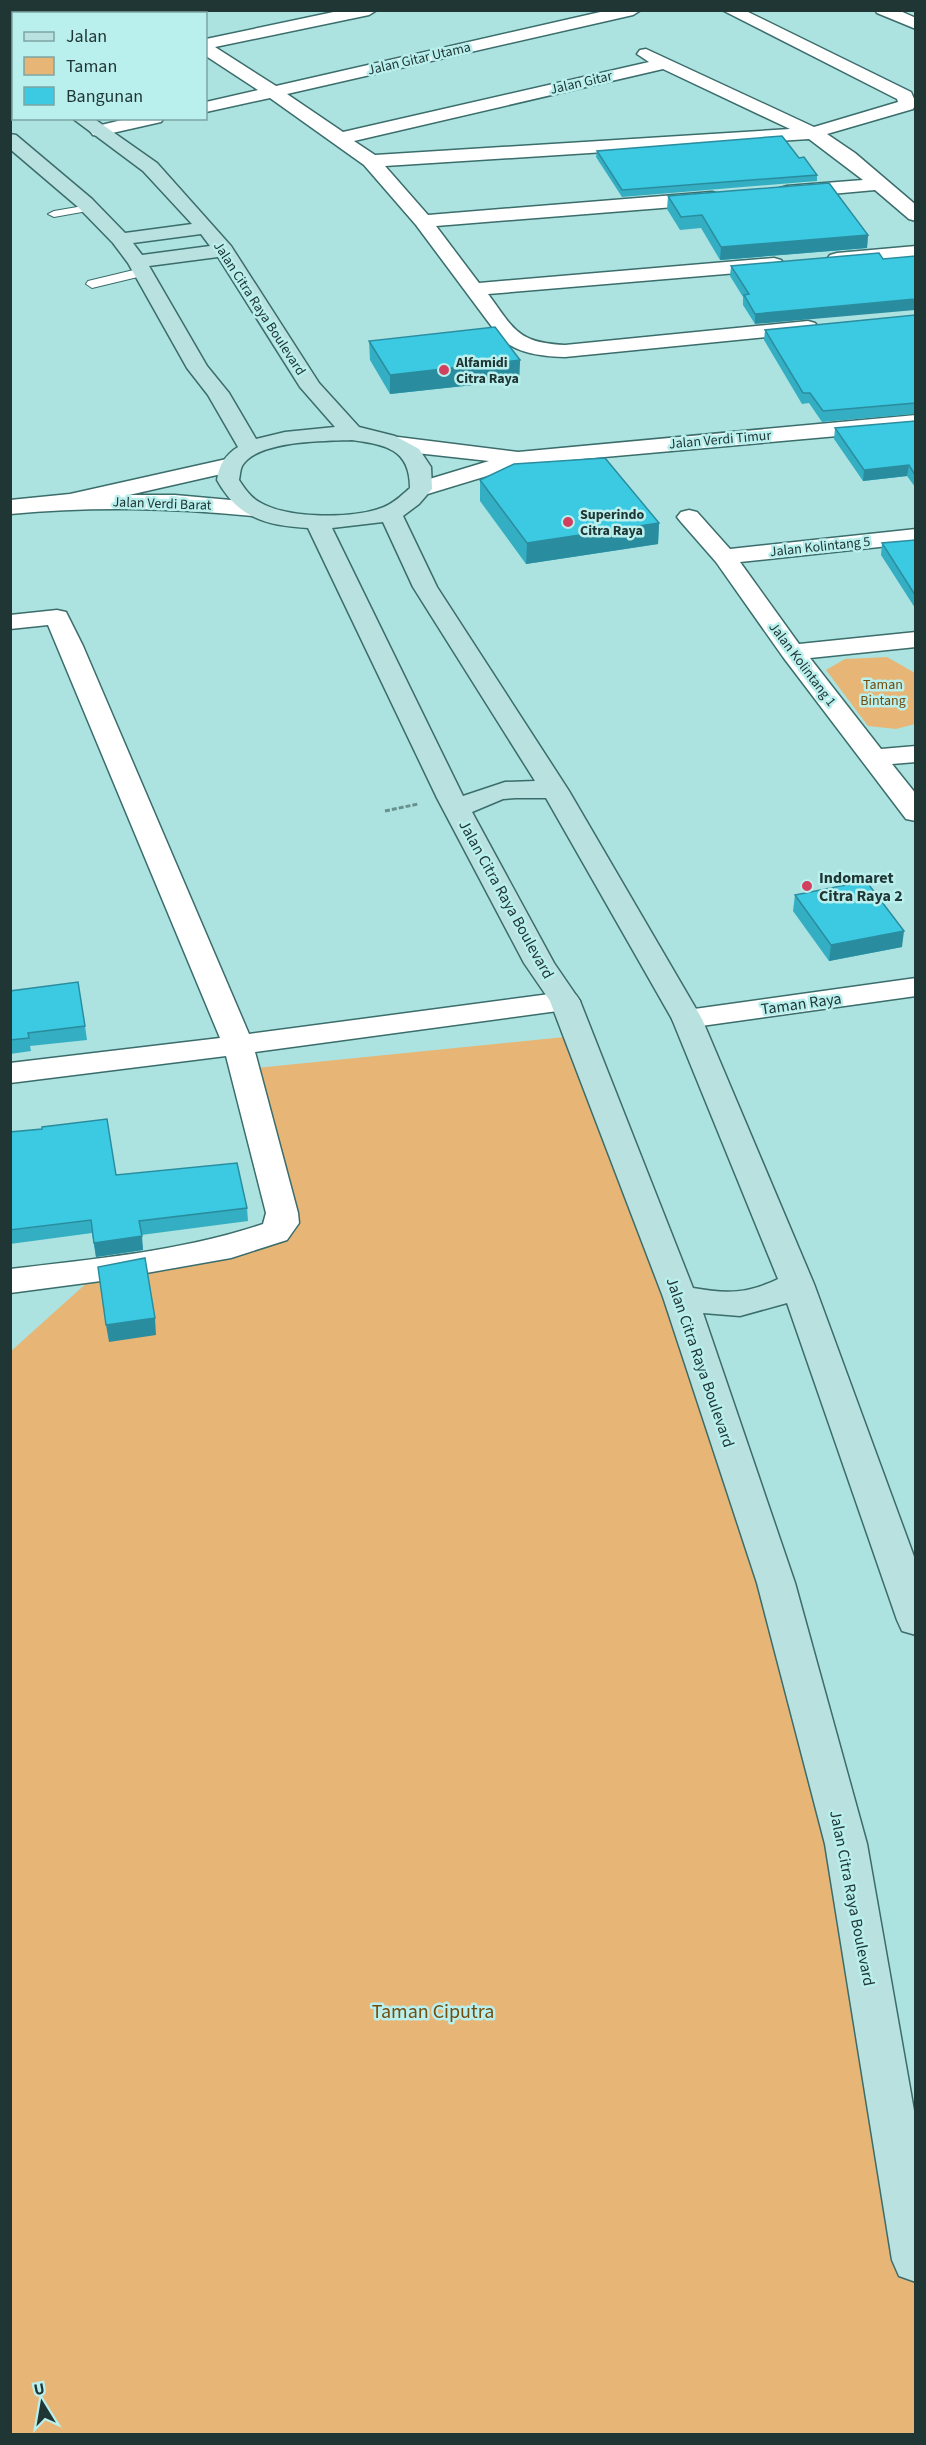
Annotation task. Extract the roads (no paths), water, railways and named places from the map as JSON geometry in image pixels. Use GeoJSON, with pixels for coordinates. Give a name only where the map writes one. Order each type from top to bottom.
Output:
{"type":"FeatureCollection","features":[{"type":"Feature","properties":{"kind":"main road","name":"Jalan Citra Raya Boulevard"},"geometry":{"type":"LineString","coordinates":[[84,120],[150,166],[207,228],[224,250],[311,387],[352,433]]}},
{"type":"Feature","properties":{"kind":"main road"},"geometry":{"type":"LineString","coordinates":[[10,139],[89,208],[120,239],[140,267],[198,368],[218,393],[250,448]]}},
{"type":"Feature","properties":{"kind":"main road"},"geometry":{"type":"LineString","coordinates":[[120,239],[207,228]]}},
{"type":"Feature","properties":{"kind":"main road"},"geometry":{"type":"LineString","coordinates":[[140,267],[224,250]]}},
{"type":"Feature","properties":{"kind":"main road"},"geometry":{"type":"LineString","coordinates":[[352,433],[379,437],[398,444],[417,460],[421,471],[421,489],[408,504],[390,513],[317,522],[285,518],[253,509],[237,495],[228,480],[231,465],[250,448],[291,437],[352,433]]}},
{"type":"Feature","properties":{"kind":"main road"},"geometry":{"type":"LineString","coordinates":[[390,513],[425,587],[555,791],[687,1019],[797,1284],[905,1585],[915,1620]]}},
{"type":"Feature","properties":{"kind":"main road","name":"Jalan Citra Raya Boulevard"},"geometry":{"type":"LineString","coordinates":[[317,522],[458,809],[539,963],[565,1001],[680,1297],[776,1583],[846,1844],[915,2260]]}},
{"type":"Feature","properties":{"kind":"main road"},"geometry":{"type":"LineString","coordinates":[[458,809],[487,794],[503,789],[555,791]]}},
{"type":"Feature","properties":{"kind":"main road"},"geometry":{"type":"LineString","coordinates":[[680,1297],[721,1306],[747,1304],[766,1300],[797,1284]]}},
{"type":"Feature","properties":{"kind":"street"},"geometry":{"type":"LineString","coordinates":[[207,44],[331,14],[369,10]]}},
{"type":"Feature","properties":{"kind":"street","name":"Jalan Gitar Utama"},"geometry":{"type":"LineString","coordinates":[[207,107],[633,10]]}},
{"type":"Feature","properties":{"kind":"street"},"geometry":{"type":"LineString","coordinates":[[371,161],[813,133],[907,105],[905,96],[730,10]]}},
{"type":"Feature","properties":{"kind":"street"},"geometry":{"type":"LineString","coordinates":[[883,10],[915,24]]}},
{"type":"Feature","properties":{"kind":"street"},"geometry":{"type":"LineString","coordinates":[[635,49],[813,133],[880,184],[915,215]]}},
{"type":"Feature","properties":{"kind":"street"},"geometry":{"type":"LineString","coordinates":[[207,50],[272,91],[371,161],[423,221],[508,335],[521,346],[540,350],[588,349],[834,325]]}},
{"type":"Feature","properties":{"kind":"street","name":"Jalan Gitar"},"geometry":{"type":"LineString","coordinates":[[338,139],[665,63]]}},
{"type":"Feature","properties":{"kind":"street"},"geometry":{"type":"LineString","coordinates":[[99,131],[146,120]]}},
{"type":"Feature","properties":{"kind":"street"},"geometry":{"type":"LineString","coordinates":[[763,194],[880,184]]}},
{"type":"Feature","properties":{"kind":"street"},"geometry":{"type":"LineString","coordinates":[[423,221],[728,196]]}},
{"type":"Feature","properties":{"kind":"street"},"geometry":{"type":"LineString","coordinates":[[820,260],[915,252]]}},
{"type":"Feature","properties":{"kind":"street"},"geometry":{"type":"LineString","coordinates":[[474,289],[796,262]]}},
{"type":"Feature","properties":{"kind":"street","name":"Jalan Verdi Timur"},"geometry":{"type":"LineString","coordinates":[[398,444],[524,457],[915,422]]}},
{"type":"Feature","properties":{"kind":"street","name":"Jalan Verdi Timur"},"geometry":{"type":"LineString","coordinates":[[421,489],[524,457]]}},
{"type":"Feature","properties":{"kind":"street","name":"Jalan Verdi Barat"},"geometry":{"type":"LineString","coordinates":[[70,501],[231,465]]}},
{"type":"Feature","properties":{"kind":"street","name":"Jalan Verdi Barat"},"geometry":{"type":"LineString","coordinates":[[10,507],[70,501],[175,502],[253,509]]}},
{"type":"Feature","properties":{"kind":"street","name":"Jalan Kolintang 1"},"geometry":{"type":"LineString","coordinates":[[689,517],[724,557],[792,652],[915,813]]}},
{"type":"Feature","properties":{"kind":"street","name":"Jalan Kolintang 5"},"geometry":{"type":"LineString","coordinates":[[724,557],[915,536]]}},
{"type":"Feature","properties":{"kind":"street"},"geometry":{"type":"LineString","coordinates":[[10,622],[57,617],[238,1046],[278,1192],[282,1222],[275,1232],[231,1247],[101,1270],[10,1281]]}},
{"type":"Feature","properties":{"kind":"street"},"geometry":{"type":"LineString","coordinates":[[792,652],[915,639]]}},
{"type":"Feature","properties":{"kind":"street"},"geometry":{"type":"LineString","coordinates":[[874,758],[915,754]]}},
{"type":"Feature","properties":{"kind":"street","name":"Taman Raya"},"geometry":{"type":"LineString","coordinates":[[687,1019],[915,987]]}},
{"type":"Feature","properties":{"kind":"street"},"geometry":{"type":"LineString","coordinates":[[10,1073],[238,1046],[565,1001]]}},
{"type":"Feature","properties":{"kind":"lane"},"geometry":{"type":"LineString","coordinates":[[54,214],[89,208]]}},
{"type":"Feature","properties":{"kind":"lane"},"geometry":{"type":"LineString","coordinates":[[92,284],[140,267]]}},
{"type":"Feature","properties":{"kind":"place","name":"Alfamidi Citra Raya"},"geometry":{"type":"Point","coordinates":[444,370]}},
{"type":"Feature","properties":{"kind":"place","name":"Superindo Citra Raya"},"geometry":{"type":"Point","coordinates":[568,522]}},
{"type":"Feature","properties":{"kind":"place","name":"Indomaret Citra Raya 2"},"geometry":{"type":"Point","coordinates":[807,886]}},
{"type":"Feature","properties":{"kind":"park label","name":"Taman Bintang"},"geometry":{"type":"Point","coordinates":[883,692]}},
{"type":"Feature","properties":{"kind":"park label","name":"Taman Ciputra"},"geometry":{"type":"Point","coordinates":[433,2011]}}]}
